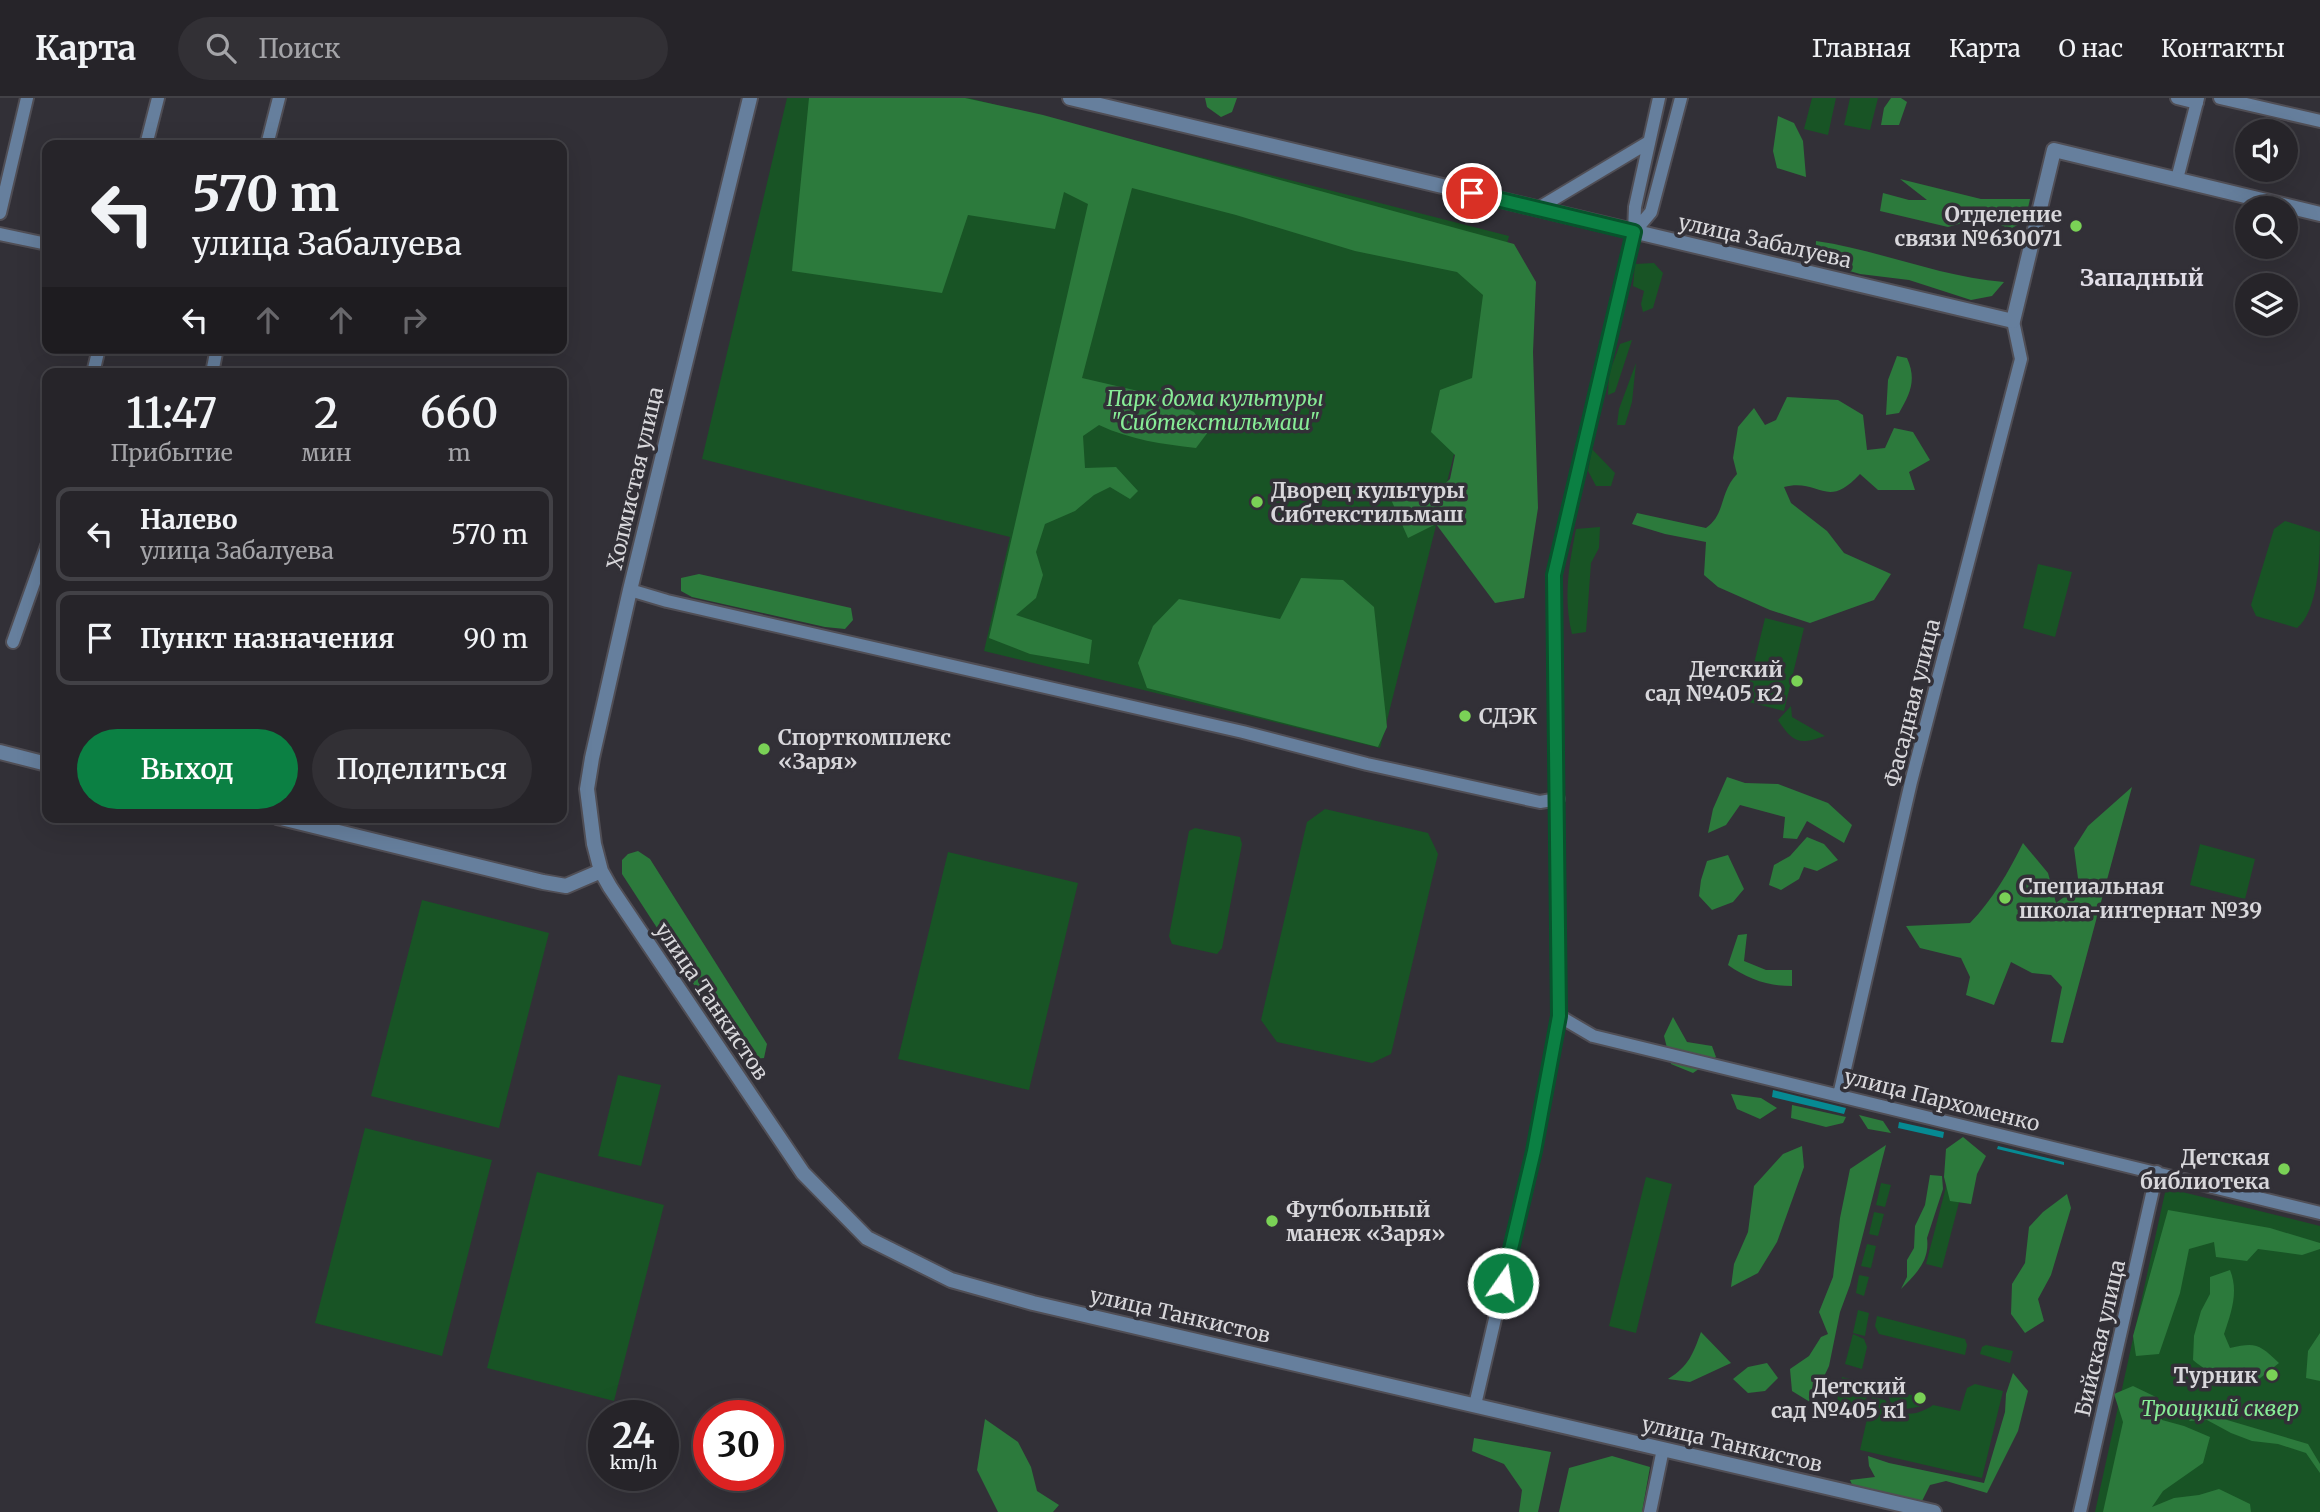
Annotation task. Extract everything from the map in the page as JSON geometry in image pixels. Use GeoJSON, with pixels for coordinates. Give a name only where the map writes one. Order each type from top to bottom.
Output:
{"type":"FeatureCollection","features":[{"type":"Feature","properties":{"kind":"street"},"geometry":{"type":"LineString","coordinates":[[0,213],[27,98]]}},
{"type":"Feature","properties":{"kind":"street"},"geometry":{"type":"LineString","coordinates":[[147,140],[158,98]]}},
{"type":"Feature","properties":{"kind":"street"},"geometry":{"type":"LineString","coordinates":[[268,140],[279,98]]}},
{"type":"Feature","properties":{"kind":"street","name":"Холмистая улица"},"geometry":{"type":"LineString","coordinates":[[601,871],[594,844],[587,789],[630,590],[750,98]]}},
{"type":"Feature","properties":{"kind":"street","name":"улица Забалуева"},"geometry":{"type":"LineString","coordinates":[[1070,98],[2013,321]]}},
{"type":"Feature","properties":{"kind":"street"},"geometry":{"type":"LineString","coordinates":[[1475,1405],[1534,1151],[1559,1016],[1554,575],[1634,232],[1635,206],[1659,98]]}},
{"type":"Feature","properties":{"kind":"street"},"geometry":{"type":"LineString","coordinates":[[1634,232],[1651,212],[1681,98]]}},
{"type":"Feature","properties":{"kind":"street"},"geometry":{"type":"LineString","coordinates":[[2176,179],[2197,101],[2177,98]]}},
{"type":"Feature","properties":{"kind":"street"},"geometry":{"type":"LineString","coordinates":[[2220,98],[2320,121]]}},
{"type":"Feature","properties":{"kind":"street"},"geometry":{"type":"LineString","coordinates":[[1537,209],[1648,142]]}},
{"type":"Feature","properties":{"kind":"street"},"geometry":{"type":"LineString","coordinates":[[2013,321],[2054,150],[2320,214]]}},
{"type":"Feature","properties":{"kind":"street"},"geometry":{"type":"LineString","coordinates":[[0,233],[42,243]]}},
{"type":"Feature","properties":{"kind":"street","name":"Фасадная улица"},"geometry":{"type":"LineString","coordinates":[[1839,1095],[1911,782],[2021,359],[2013,321]]}},
{"type":"Feature","properties":{"kind":"street"},"geometry":{"type":"LineString","coordinates":[[13,642],[42,560]]}},
{"type":"Feature","properties":{"kind":"street"},"geometry":{"type":"LineString","coordinates":[[630,590],[667,601],[1243,732],[1367,764],[1540,802],[1558,799]]}},
{"type":"Feature","properties":{"kind":"street"},"geometry":{"type":"LineString","coordinates":[[0,752],[42,763]]}},
{"type":"Feature","properties":{"kind":"street"},"geometry":{"type":"LineString","coordinates":[[301,823],[566,886],[601,871]]}},
{"type":"Feature","properties":{"kind":"street","name":"улица Танкистов"},"geometry":{"type":"LineString","coordinates":[[601,871],[803,1173],[867,1238],[951,1280],[1033,1303],[1934,1512]]}},
{"type":"Feature","properties":{"kind":"street","name":"улица Пархоменко"},"geometry":{"type":"LineString","coordinates":[[1559,1016],[1593,1036],[2320,1213]]}},
{"type":"Feature","properties":{"kind":"street","name":"Бийская улица"},"geometry":{"type":"LineString","coordinates":[[2080,1512],[2157,1172]]}},
{"type":"Feature","properties":{"kind":"street"},"geometry":{"type":"LineString","coordinates":[[1650,1512],[1663,1449]]}},
{"type":"Feature","properties":{"kind":"green space","name":"Парк дома культуры \"Сибтекстильмаш\""},"geometry":{"type":"Polygon","coordinates":[[[787,98],[969,98],[1509,236],[1380,748],[984,651],[1010,537],[702,459],[787,98]]]}},
{"type":"Feature","properties":{"kind":"green space"},"geometry":{"type":"Polygon","coordinates":[[[809,98],[965,98],[1043,115],[1514,244],[1536,282],[1533,352],[1538,508],[1524,598],[1495,603],[1436,524],[1408,538],[1389,495],[1411,487],[1437,491],[1450,479],[1455,455],[1431,432],[1440,390],[1472,378],[1483,295],[1457,272],[1355,251],[1236,215],[1132,188],[1082,378],[1160,396],[1194,412],[1208,432],[1196,448],[1135,438],[1099,425],[1083,436],[1085,468],[1116,467],[1138,491],[1130,499],[1110,487],[1094,495],[1075,511],[1045,524],[1036,552],[1043,575],[1036,598],[1016,615],[1092,640],[1089,664],[1030,654],[989,638],[1088,204],[1064,192],[1055,229],[968,215],[942,293],[792,271],[809,98]]]}},
{"type":"Feature","properties":{"kind":"green space"},"geometry":{"type":"Polygon","coordinates":[[[1205,98],[1237,98],[1232,112],[1221,117],[1207,107],[1205,98]]]}},
{"type":"Feature","properties":{"kind":"green space"},"geometry":{"type":"Polygon","coordinates":[[[1812,98],[1836,98],[1828,135],[1804,129],[1812,98]]]}},
{"type":"Feature","properties":{"kind":"green space"},"geometry":{"type":"Polygon","coordinates":[[[1850,98],[1878,98],[1870,130],[1844,125],[1850,98]]]}},
{"type":"Feature","properties":{"kind":"green space"},"geometry":{"type":"Polygon","coordinates":[[[1891,98],[1901,98],[1907,102],[1899,125],[1881,125],[1884,108],[1891,98]]]}},
{"type":"Feature","properties":{"kind":"green space"},"geometry":{"type":"Polygon","coordinates":[[[1778,116],[1794,123],[1803,141],[1806,177],[1777,168],[1773,151],[1778,116]]]}},
{"type":"Feature","properties":{"kind":"green space"},"geometry":{"type":"Polygon","coordinates":[[[1900,179],[1981,199],[2030,199],[2025,221],[2010,229],[1983,217],[1948,227],[1880,211],[1883,193],[1909,200],[1927,200],[1900,179]]]}},
{"type":"Feature","properties":{"kind":"green space"},"geometry":{"type":"Polygon","coordinates":[[[1816,241],[1863,250],[1956,275],[2004,282],[1992,296],[1971,300],[1909,280],[1860,274],[1815,261],[1816,241]]]}},
{"type":"Feature","properties":{"kind":"green space"},"geometry":{"type":"Polygon","coordinates":[[[1654,263],[1663,273],[1653,308],[1643,312],[1641,304],[1644,291],[1633,286],[1635,264],[1654,263]]]}},
{"type":"Feature","properties":{"kind":"green space"},"geometry":{"type":"Polygon","coordinates":[[[1632,340],[1615,392],[1608,395],[1609,374],[1620,344],[1632,340]]]}},
{"type":"Feature","properties":{"kind":"green space"},"geometry":{"type":"Polygon","coordinates":[[[1897,356],[1907,358],[1912,373],[1911,387],[1899,413],[1886,415],[1888,380],[1897,356]]]}},
{"type":"Feature","properties":{"kind":"green space"},"geometry":{"type":"Polygon","coordinates":[[[1636,363],[1632,402],[1625,425],[1617,425],[1619,409],[1636,363]]]}},
{"type":"Feature","properties":{"kind":"green space"},"geometry":{"type":"Polygon","coordinates":[[[1787,397],[1838,400],[1863,415],[1867,450],[1885,448],[1894,428],[1913,432],[1930,460],[1909,472],[1915,490],[1878,490],[1860,474],[1848,485],[1831,492],[1806,486],[1784,487],[1791,503],[1827,531],[1844,553],[1891,574],[1874,600],[1810,623],[1770,610],[1718,587],[1704,575],[1706,542],[1632,524],[1637,513],[1706,528],[1717,516],[1727,488],[1737,474],[1733,458],[1738,427],[1754,408],[1765,425],[1776,420],[1787,397]]]}},
{"type":"Feature","properties":{"kind":"green space"},"geometry":{"type":"Polygon","coordinates":[[[1592,449],[1615,473],[1611,486],[1596,486],[1588,471],[1592,449]]]}},
{"type":"Feature","properties":{"kind":"green space"},"geometry":{"type":"Polygon","coordinates":[[[2285,521],[2320,532],[2314,597],[2304,620],[2297,628],[2256,616],[2251,605],[2274,529],[2285,521]]]}},
{"type":"Feature","properties":{"kind":"green space"},"geometry":{"type":"Polygon","coordinates":[[[1600,527],[1599,548],[1591,563],[1586,632],[1572,634],[1567,594],[1576,529],[1600,527]]]}},
{"type":"Feature","properties":{"kind":"green space"},"geometry":{"type":"Polygon","coordinates":[[[2038,564],[2072,572],[2055,637],[2023,628],[2038,564]]]}},
{"type":"Feature","properties":{"kind":"green space"},"geometry":{"type":"Polygon","coordinates":[[[699,574],[851,608],[853,620],[845,629],[825,627],[692,597],[681,591],[681,578],[699,574]]]}},
{"type":"Feature","properties":{"kind":"green space"},"geometry":{"type":"Polygon","coordinates":[[[1301,578],[1343,580],[1374,607],[1387,727],[1378,747],[1147,688],[1138,663],[1153,626],[1179,599],[1280,619],[1301,578]]]}},
{"type":"Feature","properties":{"kind":"green space"},"geometry":{"type":"Polygon","coordinates":[[[1765,618],[1804,628],[1784,711],[1745,701],[1765,618]]]}},
{"type":"Feature","properties":{"kind":"green space"},"geometry":{"type":"Polygon","coordinates":[[[1791,706],[1792,717],[1825,736],[1809,741],[1793,738],[1778,720],[1791,706]]]}},
{"type":"Feature","properties":{"kind":"green space"},"geometry":{"type":"Polygon","coordinates":[[[1727,777],[1745,783],[1778,784],[1828,803],[1852,825],[1844,843],[1807,821],[1797,839],[1783,838],[1785,817],[1740,805],[1726,825],[1708,833],[1713,809],[1727,777]]]}},
{"type":"Feature","properties":{"kind":"green space"},"geometry":{"type":"Polygon","coordinates":[[[2132,787],[2063,1043],[2051,1042],[2062,987],[2051,975],[2032,973],[2011,962],[1994,1005],[1966,995],[1970,977],[1961,958],[1920,948],[1906,926],[1970,923],[1986,905],[2023,843],[2048,873],[2056,903],[2079,886],[2074,848],[2088,826],[2132,787]]]}},
{"type":"Feature","properties":{"kind":"green space"},"geometry":{"type":"Polygon","coordinates":[[[1325,809],[1428,833],[1438,854],[1391,1054],[1372,1063],[1277,1042],[1261,1020],[1307,822],[1325,809]]]}},
{"type":"Feature","properties":{"kind":"green space"},"geometry":{"type":"Polygon","coordinates":[[[1195,828],[1240,837],[1242,844],[1222,948],[1217,954],[1172,944],[1169,936],[1189,831],[1195,828]]]}},
{"type":"Feature","properties":{"kind":"green space"},"geometry":{"type":"Polygon","coordinates":[[[1807,837],[1824,844],[1838,860],[1817,871],[1804,867],[1799,879],[1781,890],[1769,885],[1774,865],[1790,856],[1807,837]]]}},
{"type":"Feature","properties":{"kind":"green space"},"geometry":{"type":"Polygon","coordinates":[[[2200,844],[2255,859],[2245,899],[2190,885],[2200,844]]]}},
{"type":"Feature","properties":{"kind":"green space"},"geometry":{"type":"Polygon","coordinates":[[[638,851],[650,859],[767,1044],[764,1058],[754,1059],[737,1051],[622,874],[622,860],[628,854],[638,851]]]}},
{"type":"Feature","properties":{"kind":"green space"},"geometry":{"type":"Polygon","coordinates":[[[948,852],[1078,883],[1029,1090],[898,1059],[948,852]]]}},
{"type":"Feature","properties":{"kind":"green space"},"geometry":{"type":"Polygon","coordinates":[[[1728,855],[1744,889],[1733,902],[1712,910],[1699,896],[1701,880],[1707,861],[1728,855]]]}},
{"type":"Feature","properties":{"kind":"green space"},"geometry":{"type":"Polygon","coordinates":[[[422,900],[549,933],[499,1128],[371,1096],[422,900]]]}},
{"type":"Feature","properties":{"kind":"green space"},"geometry":{"type":"Polygon","coordinates":[[[1747,934],[1744,961],[1766,970],[1792,970],[1792,986],[1758,981],[1728,965],[1738,935],[1747,934]]]}},
{"type":"Feature","properties":{"kind":"green space"},"geometry":{"type":"Polygon","coordinates":[[[1673,1017],[1687,1042],[1712,1046],[1716,1057],[1693,1073],[1671,1064],[1664,1036],[1673,1017]]]}},
{"type":"Feature","properties":{"kind":"green space"},"geometry":{"type":"Polygon","coordinates":[[[618,1075],[661,1085],[641,1166],[598,1156],[618,1075]]]}},
{"type":"Feature","properties":{"kind":"green space"},"geometry":{"type":"Polygon","coordinates":[[[1731,1094],[1761,1098],[1777,1108],[1760,1119],[1737,1109],[1731,1094]]]}},
{"type":"Feature","properties":{"kind":"green space"},"geometry":{"type":"Polygon","coordinates":[[[1792,1105],[1846,1117],[1843,1123],[1826,1127],[1791,1118],[1792,1105]]]}},
{"type":"Feature","properties":{"kind":"green space"},"geometry":{"type":"Polygon","coordinates":[[[1859,1115],[1883,1121],[1891,1133],[1868,1129],[1859,1115]]]}},
{"type":"Feature","properties":{"kind":"green space"},"geometry":{"type":"Polygon","coordinates":[[[365,1128],[492,1160],[442,1356],[315,1323],[365,1128]]]}},
{"type":"Feature","properties":{"kind":"green space"},"geometry":{"type":"Polygon","coordinates":[[[1963,1137],[1986,1156],[1977,1174],[1971,1204],[1950,1201],[1944,1177],[1946,1149],[1963,1137]]]}},
{"type":"Feature","properties":{"kind":"green space"},"geometry":{"type":"Polygon","coordinates":[[[1886,1145],[1850,1285],[1840,1312],[1829,1366],[1817,1398],[1810,1402],[1792,1391],[1790,1369],[1809,1356],[1821,1337],[1828,1334],[1819,1312],[1833,1277],[1840,1218],[1850,1169],[1886,1145]]]}},
{"type":"Feature","properties":{"kind":"green space"},"geometry":{"type":"Polygon","coordinates":[[[1802,1146],[1804,1167],[1777,1242],[1758,1273],[1731,1287],[1734,1264],[1748,1232],[1754,1186],[1783,1154],[1802,1146]]]}},
{"type":"Feature","properties":{"kind":"green space"},"geometry":{"type":"Polygon","coordinates":[[[537,1172],[664,1205],[614,1400],[487,1368],[537,1172]]]}},
{"type":"Feature","properties":{"kind":"green space"},"geometry":{"type":"Polygon","coordinates":[[[1930,1175],[1942,1176],[1943,1189],[1927,1238],[1924,1260],[1901,1289],[1907,1277],[1907,1260],[1914,1248],[1915,1226],[1925,1205],[1930,1175]]]}},
{"type":"Feature","properties":{"kind":"green space"},"geometry":{"type":"Polygon","coordinates":[[[1646,1177],[1672,1184],[1636,1333],[1609,1326],[1646,1177]]]}},
{"type":"Feature","properties":{"kind":"green space"},"geometry":{"type":"Polygon","coordinates":[[[1881,1183],[1891,1185],[1885,1207],[1876,1205],[1881,1183]]]}},
{"type":"Feature","properties":{"kind":"green space"},"geometry":{"type":"Polygon","coordinates":[[[1947,1183],[1963,1187],[1942,1268],[1926,1264],[1947,1183]]]}},
{"type":"Feature","properties":{"kind":"green space","name":"Троицкий сквер"},"geometry":{"type":"Polygon","coordinates":[[[2166,1188],[2320,1226],[2320,1512],[2095,1512],[2166,1188]]]}},
{"type":"Feature","properties":{"kind":"green space"},"geometry":{"type":"Polygon","coordinates":[[[2067,1194],[2071,1208],[2051,1275],[2038,1299],[2044,1321],[2025,1333],[2011,1314],[2012,1284],[2025,1263],[2029,1227],[2043,1212],[2067,1194]]]}},
{"type":"Feature","properties":{"kind":"green space"},"geometry":{"type":"Polygon","coordinates":[[[2168,1210],[2270,1228],[2320,1243],[2320,1249],[2302,1255],[2258,1249],[2247,1261],[2216,1257],[2214,1242],[2189,1249],[2180,1293],[2159,1354],[2136,1356],[2133,1336],[2168,1210]]]}},
{"type":"Feature","properties":{"kind":"green space"},"geometry":{"type":"Polygon","coordinates":[[[1874,1212],[1884,1214],[1878,1236],[1869,1234],[1874,1212]]]}},
{"type":"Feature","properties":{"kind":"green space"},"geometry":{"type":"Polygon","coordinates":[[[1867,1244],[1876,1246],[1871,1268],[1861,1266],[1867,1244]]]}},
{"type":"Feature","properties":{"kind":"green space"},"geometry":{"type":"Polygon","coordinates":[[[2230,1270],[2234,1294],[2224,1334],[2230,1348],[2257,1346],[2279,1363],[2254,1383],[2222,1377],[2193,1360],[2194,1336],[2201,1311],[2210,1294],[2210,1277],[2230,1270]]]}},
{"type":"Feature","properties":{"kind":"green space"},"geometry":{"type":"Polygon","coordinates":[[[1859,1275],[1869,1277],[1864,1296],[1856,1293],[1859,1275]]]}},
{"type":"Feature","properties":{"kind":"green space"},"geometry":{"type":"Polygon","coordinates":[[[1858,1310],[1869,1313],[1865,1336],[1853,1333],[1858,1310]]]}},
{"type":"Feature","properties":{"kind":"green space"},"geometry":{"type":"Polygon","coordinates":[[[1877,1316],[1965,1339],[1965,1355],[1879,1334],[1875,1326],[1877,1316]]]}},
{"type":"Feature","properties":{"kind":"green space"},"geometry":{"type":"Polygon","coordinates":[[[1701,1332],[1731,1363],[1690,1382],[1668,1379],[1689,1359],[1701,1332]]]}},
{"type":"Feature","properties":{"kind":"green space"},"geometry":{"type":"Polygon","coordinates":[[[2320,1333],[2320,1381],[2306,1378],[2308,1351],[2320,1333]]]}},
{"type":"Feature","properties":{"kind":"green space"},"geometry":{"type":"Polygon","coordinates":[[[1853,1334],[1864,1339],[1867,1347],[1862,1369],[1845,1364],[1853,1334]]]}},
{"type":"Feature","properties":{"kind":"green space"},"geometry":{"type":"Polygon","coordinates":[[[1986,1345],[2013,1351],[2010,1363],[1980,1354],[1982,1347],[1986,1345]]]}},
{"type":"Feature","properties":{"kind":"green space"},"geometry":{"type":"Polygon","coordinates":[[[1767,1363],[1778,1378],[1765,1391],[1748,1393],[1733,1379],[1748,1367],[1767,1363]]]}},
{"type":"Feature","properties":{"kind":"green space"},"geometry":{"type":"Polygon","coordinates":[[[2013,1373],[2028,1391],[2018,1431],[1987,1493],[1946,1481],[1930,1485],[1920,1505],[1854,1489],[1850,1480],[1875,1477],[1869,1466],[1868,1456],[1984,1483],[2005,1412],[2006,1394],[2013,1373]]]}},
{"type":"Feature","properties":{"kind":"green space"},"geometry":{"type":"Polygon","coordinates":[[[1842,1377],[1870,1384],[1862,1417],[1835,1410],[1842,1377]]]}},
{"type":"Feature","properties":{"kind":"green space"},"geometry":{"type":"Polygon","coordinates":[[[1975,1384],[2003,1391],[1982,1478],[1860,1450],[1872,1397],[1885,1400],[1901,1413],[1921,1412],[1933,1405],[1960,1411],[1967,1388],[1975,1384]]]}},
{"type":"Feature","properties":{"kind":"green space"},"geometry":{"type":"Polygon","coordinates":[[[2133,1386],[2156,1397],[2162,1420],[2210,1437],[2203,1463],[2163,1491],[2152,1507],[2174,1498],[2219,1489],[2250,1504],[2251,1512],[2103,1512],[2123,1422],[2114,1394],[2133,1386]]]}},
{"type":"Feature","properties":{"kind":"green space"},"geometry":{"type":"Polygon","coordinates":[[[1890,1390],[1928,1399],[1923,1406],[1906,1409],[1891,1403],[1888,1395],[1890,1390]]]}},
{"type":"Feature","properties":{"kind":"green space"},"geometry":{"type":"Polygon","coordinates":[[[2196,1413],[2308,1444],[2320,1464],[2320,1473],[2306,1453],[2278,1444],[2252,1441],[2207,1420],[2189,1421],[2196,1413]]]}},
{"type":"Feature","properties":{"kind":"green space"},"geometry":{"type":"Polygon","coordinates":[[[985,1419],[1018,1442],[1031,1467],[1037,1491],[1059,1505],[1053,1512],[998,1512],[977,1470],[985,1419]]]}},
{"type":"Feature","properties":{"kind":"green space"},"geometry":{"type":"Polygon","coordinates":[[[1474,1438],[1551,1452],[1538,1512],[1519,1512],[1522,1490],[1504,1464],[1472,1451],[1474,1438]]]}},
{"type":"Feature","properties":{"kind":"green space"},"geometry":{"type":"Polygon","coordinates":[[[1612,1456],[1650,1467],[1642,1512],[1559,1512],[1569,1468],[1612,1456]]]}},
{"type":"Feature","properties":{"kind":"water"},"geometry":{"type":"Polygon","coordinates":[[[1773,1090],[1846,1108],[1844,1114],[1772,1097],[1773,1090]]]}},
{"type":"Feature","properties":{"kind":"water"},"geometry":{"type":"Polygon","coordinates":[[[1899,1122],[1944,1132],[1943,1138],[1898,1128],[1899,1122]]]}},
{"type":"Feature","properties":{"kind":"water"},"geometry":{"type":"Polygon","coordinates":[[[1998,1146],[2064,1162],[2064,1165],[1997,1149],[1998,1146]]]}},
{"type":"Feature","properties":{"kind":"place","name":"Отделение связи №630071"},"geometry":{"type":"Point","coordinates":[2076,226]}},
{"type":"Feature","properties":{"kind":"place","name":"Дворец культуры Сибтекстильмаш"},"geometry":{"type":"Point","coordinates":[1257,502]}},
{"type":"Feature","properties":{"kind":"place","name":"Детский сад №405 к2"},"geometry":{"type":"Point","coordinates":[1797,681]}},
{"type":"Feature","properties":{"kind":"place","name":"СДЭК"},"geometry":{"type":"Point","coordinates":[1465,716]}},
{"type":"Feature","properties":{"kind":"place","name":"Спорткомплекс «Заря»"},"geometry":{"type":"Point","coordinates":[764,749]}},
{"type":"Feature","properties":{"kind":"place","name":"Специальная школа-интернат №39"},"geometry":{"type":"Point","coordinates":[2005,898]}},
{"type":"Feature","properties":{"kind":"place","name":"Детская библиотека"},"geometry":{"type":"Point","coordinates":[2284,1169]}},
{"type":"Feature","properties":{"kind":"place","name":"Футбольный манеж «Заря»"},"geometry":{"type":"Point","coordinates":[1272,1221]}},
{"type":"Feature","properties":{"kind":"place","name":"Турник"},"geometry":{"type":"Point","coordinates":[2272,1375]}},
{"type":"Feature","properties":{"kind":"place","name":"Детский сад №405 к1"},"geometry":{"type":"Point","coordinates":[1920,1398]}},
{"type":"Feature","properties":{"kind":"district","name":"Западный"},"geometry":{"type":"Point","coordinates":[2142,277]}},
{"type":"Feature","properties":{"kind":"route"},"geometry":{"type":"LineString","coordinates":[[1472,193],[1634,232],[1554,575],[1559,1016],[1534,1151],[1503,1283]]}}]}
